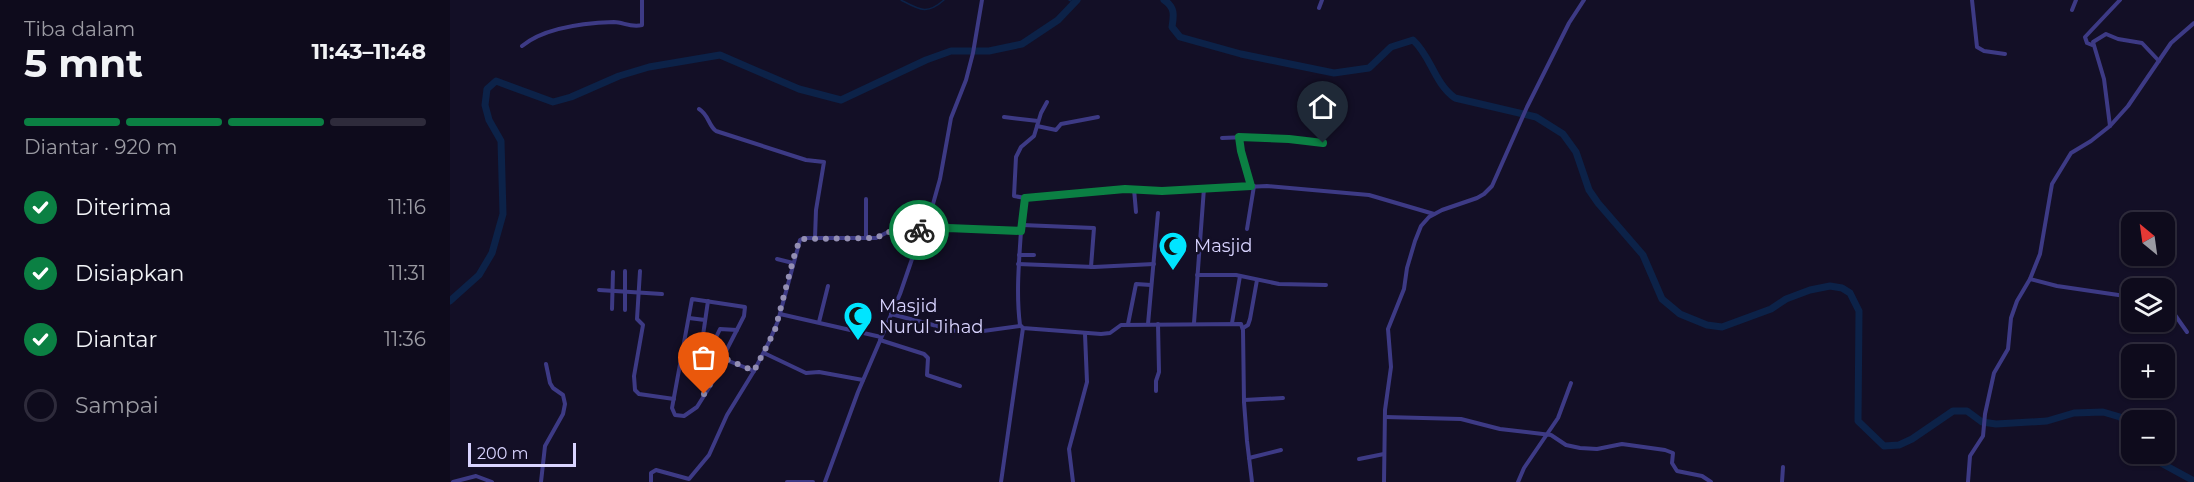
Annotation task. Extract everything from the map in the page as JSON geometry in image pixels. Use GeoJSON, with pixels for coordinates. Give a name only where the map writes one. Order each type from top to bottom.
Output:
{"type":"FeatureCollection","features":[{"type":"Feature","properties":{"kind":"street"},"geometry":{"type":"LineString","coordinates":[[522,46],[537,36],[594,23],[616,22],[626,26],[642,25],[642,0]]}},
{"type":"Feature","properties":{"kind":"street"},"geometry":{"type":"LineString","coordinates":[[825,482],[863,380],[926,229],[951,118],[966,80],[973,52],[982,0]]}},
{"type":"Feature","properties":{"kind":"street"},"geometry":{"type":"LineString","coordinates":[[1319,8],[1322,0]]}},
{"type":"Feature","properties":{"kind":"street"},"geometry":{"type":"LineString","coordinates":[[1384,482],[1385,417],[1391,374],[1389,325],[1404,289],[1410,257],[1421,226],[1434,214],[1477,198],[1488,190],[1496,179],[1527,107],[1570,20],[1584,0]]}},
{"type":"Feature","properties":{"kind":"street"},"geometry":{"type":"LineString","coordinates":[[1972,0],[1977,47],[1984,51],[2005,54]]}},
{"type":"Feature","properties":{"kind":"street"},"geometry":{"type":"LineString","coordinates":[[2072,10],[2076,0]]}},
{"type":"Feature","properties":{"kind":"street"},"geometry":{"type":"LineString","coordinates":[[2092,45],[2086,43],[2085,37],[2120,0]]}},
{"type":"Feature","properties":{"kind":"street"},"geometry":{"type":"LineString","coordinates":[[1968,482],[1970,456],[1982,440],[1994,373],[2008,349],[2014,309],[2030,279],[2042,248],[2050,189],[2059,170],[2071,153],[2110,126],[2174,40],[2194,23]]}},
{"type":"Feature","properties":{"kind":"street"},"geometry":{"type":"LineString","coordinates":[[2092,45],[2097,38],[2109,34],[2118,39],[2142,44],[2159,61]]}},
{"type":"Feature","properties":{"kind":"street"},"geometry":{"type":"LineString","coordinates":[[2092,45],[2104,79],[2110,126]]}},
{"type":"Feature","properties":{"kind":"street"},"geometry":{"type":"LineString","coordinates":[[1047,102],[1033,138],[1021,147],[1016,157],[1014,196],[1025,198],[1134,189],[1162,191],[1252,186],[1369,195],[1434,214]]}},
{"type":"Feature","properties":{"kind":"street"},"geometry":{"type":"LineString","coordinates":[[699,109],[706,113],[712,128],[716,131],[806,160],[824,162],[816,210],[815,237]]}},
{"type":"Feature","properties":{"kind":"street"},"geometry":{"type":"LineString","coordinates":[[1004,117],[1038,121]]}},
{"type":"Feature","properties":{"kind":"street"},"geometry":{"type":"LineString","coordinates":[[1037,126],[1056,130],[1061,124],[1098,117]]}},
{"type":"Feature","properties":{"kind":"street"},"geometry":{"type":"LineString","coordinates":[[1239,137],[1252,186],[1247,229]]}},
{"type":"Feature","properties":{"kind":"street"},"geometry":{"type":"LineString","coordinates":[[1222,138],[1289,139],[1323,143]]}},
{"type":"Feature","properties":{"kind":"street"},"geometry":{"type":"LineString","coordinates":[[1194,323],[1204,188]]}},
{"type":"Feature","properties":{"kind":"street"},"geometry":{"type":"LineString","coordinates":[[1134,189],[1136,212]]}},
{"type":"Feature","properties":{"kind":"street"},"geometry":{"type":"LineString","coordinates":[[1001,482],[1022,327],[1018,264],[1025,198]]}},
{"type":"Feature","properties":{"kind":"street"},"geometry":{"type":"LineString","coordinates":[[866,200],[866,238]]}},
{"type":"Feature","properties":{"kind":"street"},"geometry":{"type":"LineString","coordinates":[[1148,324],[1158,213]]}},
{"type":"Feature","properties":{"kind":"street"},"geometry":{"type":"LineString","coordinates":[[1022,225],[1094,228],[1091,267]]}},
{"type":"Feature","properties":{"kind":"street"},"geometry":{"type":"LineString","coordinates":[[651,482],[651,473],[656,470],[686,479],[691,478],[709,455],[727,415],[764,353],[780,314],[800,240],[815,237],[878,238],[890,232],[948,228],[1021,231]]}},
{"type":"Feature","properties":{"kind":"street"},"geometry":{"type":"LineString","coordinates":[[1019,255],[1034,255]]}},
{"type":"Feature","properties":{"kind":"street"},"geometry":{"type":"LineString","coordinates":[[777,259],[793,263]]}},
{"type":"Feature","properties":{"kind":"street"},"geometry":{"type":"LineString","coordinates":[[1018,264],[1091,267],[1154,264]]}},
{"type":"Feature","properties":{"kind":"street"},"geometry":{"type":"LineString","coordinates":[[625,271],[626,310]]}},
{"type":"Feature","properties":{"kind":"street"},"geometry":{"type":"LineString","coordinates":[[640,271],[637,321],[643,325],[634,376],[635,390],[639,394],[674,399]]}},
{"type":"Feature","properties":{"kind":"street"},"geometry":{"type":"LineString","coordinates":[[612,309],[613,272]]}},
{"type":"Feature","properties":{"kind":"street"},"geometry":{"type":"LineString","coordinates":[[1197,275],[1240,276],[1290,285],[1326,285]]}},
{"type":"Feature","properties":{"kind":"street"},"geometry":{"type":"LineString","coordinates":[[1232,323],[1240,276]]}},
{"type":"Feature","properties":{"kind":"street"},"geometry":{"type":"LineString","coordinates":[[2030,279],[2057,286],[2121,295]]}},
{"type":"Feature","properties":{"kind":"street"},"geometry":{"type":"LineString","coordinates":[[1243,328],[1248,325],[1250,319],[1257,280]]}},
{"type":"Feature","properties":{"kind":"street"},"geometry":{"type":"LineString","coordinates":[[1128,324],[1136,284],[1151,285]]}},
{"type":"Feature","properties":{"kind":"street"},"geometry":{"type":"LineString","coordinates":[[819,322],[828,286]]}},
{"type":"Feature","properties":{"kind":"street"},"geometry":{"type":"LineString","coordinates":[[599,290],[662,294]]}},
{"type":"Feature","properties":{"kind":"street"},"geometry":{"type":"LineString","coordinates":[[692,300],[745,306],[744,316],[725,358],[700,404],[681,417],[675,416],[672,411],[674,399],[686,344],[692,300]]}},
{"type":"Feature","properties":{"kind":"street"},"geometry":{"type":"LineString","coordinates":[[701,349],[708,301]]}},
{"type":"Feature","properties":{"kind":"street"},"geometry":{"type":"LineString","coordinates":[[780,314],[881,339],[924,354],[928,358],[927,375],[960,386]]}},
{"type":"Feature","properties":{"kind":"street"},"geometry":{"type":"LineString","coordinates":[[891,314],[960,332],[1022,327],[1105,334],[1119,325],[1128,324],[1239,323],[1243,328],[1244,400],[1252,482]]}},
{"type":"Feature","properties":{"kind":"street"},"geometry":{"type":"LineString","coordinates":[[2175,315],[2187,332]]}},
{"type":"Feature","properties":{"kind":"street"},"geometry":{"type":"LineString","coordinates":[[689,318],[705,320]]}},
{"type":"Feature","properties":{"kind":"street"},"geometry":{"type":"LineString","coordinates":[[1156,391],[1159,372],[1158,324]]}},
{"type":"Feature","properties":{"kind":"street"},"geometry":{"type":"LineString","coordinates":[[709,352],[720,329],[737,330]]}},
{"type":"Feature","properties":{"kind":"street"},"geometry":{"type":"LineString","coordinates":[[1073,482],[1069,450],[1087,382],[1085,334]]}},
{"type":"Feature","properties":{"kind":"street"},"geometry":{"type":"LineString","coordinates":[[686,344],[754,371]]}},
{"type":"Feature","properties":{"kind":"street"},"geometry":{"type":"LineString","coordinates":[[764,353],[806,373],[819,372],[863,380]]}},
{"type":"Feature","properties":{"kind":"street"},"geometry":{"type":"LineString","coordinates":[[682,360],[718,373]]}},
{"type":"Feature","properties":{"kind":"street"},"geometry":{"type":"LineString","coordinates":[[541,482],[545,446],[563,414],[565,404],[563,395],[550,383],[546,364]]}},
{"type":"Feature","properties":{"kind":"street"},"geometry":{"type":"LineString","coordinates":[[1518,482],[1524,468],[1558,417],[1571,383]]}},
{"type":"Feature","properties":{"kind":"street"},"geometry":{"type":"LineString","coordinates":[[1244,400],[1282,398]]}},
{"type":"Feature","properties":{"kind":"street"},"geometry":{"type":"LineString","coordinates":[[1385,417],[1461,419],[1500,429],[1548,435],[1566,445],[1580,448],[1597,449],[1622,444],[1670,452],[1674,457],[1673,466],[1677,471],[1702,476],[1711,482]]}},
{"type":"Feature","properties":{"kind":"street"},"geometry":{"type":"LineString","coordinates":[[1249,458],[1281,450]]}},
{"type":"Feature","properties":{"kind":"street"},"geometry":{"type":"LineString","coordinates":[[1359,459],[1384,454]]}},
{"type":"Feature","properties":{"kind":"street"},"geometry":{"type":"LineString","coordinates":[[1782,482],[1783,466]]}},
{"type":"Feature","properties":{"kind":"street"},"geometry":{"type":"LineString","coordinates":[[453,482],[476,476],[492,482]]}},
{"type":"Feature","properties":{"kind":"street"},"geometry":{"type":"LineString","coordinates":[[787,482],[813,482]]}},
{"type":"Feature","properties":{"kind":"waterway"},"geometry":{"type":"LineString","coordinates":[[901,0],[923,9],[933,8],[944,0]]}},
{"type":"Feature","properties":{"kind":"waterway"},"geometry":{"type":"LineString","coordinates":[[1069,0],[1075,3]]}},
{"type":"Feature","properties":{"kind":"waterway"},"geometry":{"type":"LineString","coordinates":[[450,301],[479,275],[492,253],[503,214],[501,141],[489,120],[485,105],[487,89],[496,81],[553,102],[571,97],[619,76],[649,67],[720,55],[799,89],[841,100],[926,60],[951,51],[989,51],[1022,44],[1058,20],[1077,0]]}},
{"type":"Feature","properties":{"kind":"waterway"},"geometry":{"type":"LineString","coordinates":[[1164,0],[1172,8],[1172,27],[1180,37],[1241,54],[1334,73],[1369,68],[1391,47],[1413,40],[1442,85],[1455,98],[1536,117],[1563,134],[1576,152],[1589,190],[1643,255],[1662,299],[1680,314],[1707,325],[1722,327],[1771,309],[1786,299],[1810,290],[1830,286],[1842,288],[1850,293],[1859,311],[1858,421],[1884,446],[1899,445],[1912,439],[1953,411],[1967,411],[1982,422],[1996,424],[2047,421],[2074,413],[2103,412],[2121,418]]}},
{"type":"Feature","properties":{"kind":"waterway"},"geometry":{"type":"LineString","coordinates":[[2163,464],[2194,481]]}},
{"type":"Feature","properties":{"kind":"way so far"},"geometry":{"type":"LineString","coordinates":[[704,394],[726,359],[754,371],[775,330],[796,249],[801,239],[815,237],[876,238],[888,232],[919,230]]}},
{"type":"Feature","properties":{"kind":"place","name":"Masjid"},"geometry":{"type":"Point","coordinates":[1173,272]}},
{"type":"Feature","properties":{"kind":"place","name":"Masjid Nurul Jihad"},"geometry":{"type":"Point","coordinates":[858,342]}},
{"type":"Feature","properties":{"kind":"route"},"geometry":{"type":"LineString","coordinates":[[919,230],[948,228],[1021,231],[1025,198],[1125,189],[1175,191],[1251,186],[1239,137],[1323,143]]}}]}
